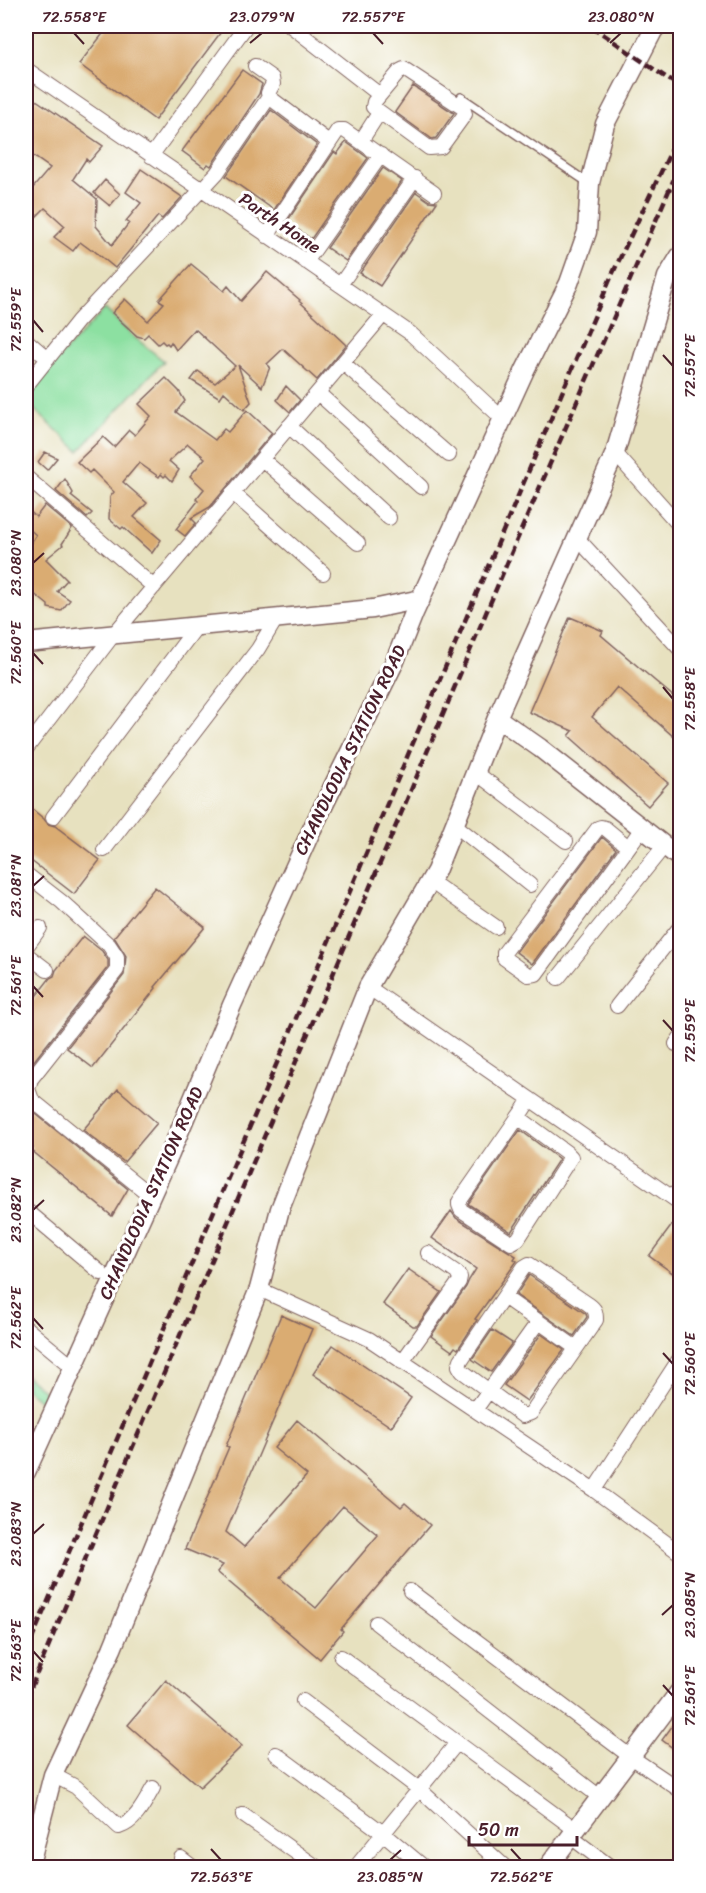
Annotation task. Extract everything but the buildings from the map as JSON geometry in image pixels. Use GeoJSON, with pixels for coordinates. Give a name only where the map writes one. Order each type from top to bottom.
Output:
{"type":"FeatureCollection","features":[{"type":"Feature","properties":{"kind":"street"},"geometry":{"type":"LineString","coordinates":[[151,156],[246,26]]}},
{"type":"Feature","properties":{"kind":"street"},"geometry":{"type":"LineString","coordinates":[[291,26],[376,92]]}},
{"type":"Feature","properties":{"kind":"street","name":"CHANDLODIA STATION ROAD"},"geometry":{"type":"LineString","coordinates":[[26,1472],[151,1196],[232,1005],[312,829],[395,661],[503,419],[569,283],[587,232],[590,183],[605,124],[652,31],[657,26]]}},
{"type":"Feature","properties":{"kind":"street"},"geometry":{"type":"LineString","coordinates":[[26,386],[78,321],[217,173],[269,97],[268,93],[273,84],[272,78],[255,66]]}},
{"type":"Feature","properties":{"kind":"street","name":"Parth Home"},"geometry":{"type":"LineString","coordinates":[[26,69],[410,333],[503,419]]}},
{"type":"Feature","properties":{"kind":"street"},"geometry":{"type":"LineString","coordinates":[[404,69],[463,108],[465,114],[441,147],[429,148],[379,113],[373,107],[374,102],[404,69]]}},
{"type":"Feature","properties":{"kind":"street"},"geometry":{"type":"LineString","coordinates":[[269,97],[326,140],[332,139]]}},
{"type":"Feature","properties":{"kind":"street"},"geometry":{"type":"LineString","coordinates":[[361,141],[379,113]]}},
{"type":"Feature","properties":{"kind":"street"},"geometry":{"type":"LineString","coordinates":[[267,236],[338,130],[344,130],[361,141],[434,193]]}},
{"type":"Feature","properties":{"kind":"street"},"geometry":{"type":"LineString","coordinates":[[306,262],[381,155]]}},
{"type":"Feature","properties":{"kind":"street"},"geometry":{"type":"LineString","coordinates":[[340,285],[415,178]]}},
{"type":"Feature","properties":{"kind":"street"},"geometry":{"type":"LineString","coordinates":[[29,1868],[53,1775],[112,1649],[259,1289],[280,1209],[368,987],[430,881],[455,825],[497,718],[615,453],[667,277],[681,256]]}},
{"type":"Feature","properties":{"kind":"street"},"geometry":{"type":"LineString","coordinates":[[26,749],[114,634],[383,315]]}},
{"type":"Feature","properties":{"kind":"street"},"geometry":{"type":"LineString","coordinates":[[26,340],[48,359]]}},
{"type":"Feature","properties":{"kind":"street"},"geometry":{"type":"LineString","coordinates":[[343,363],[449,455]]}},
{"type":"Feature","properties":{"kind":"street"},"geometry":{"type":"LineString","coordinates":[[318,393],[421,487]]}},
{"type":"Feature","properties":{"kind":"street"},"geometry":{"type":"LineString","coordinates":[[289,426],[389,518]]}},
{"type":"Feature","properties":{"kind":"street"},"geometry":{"type":"LineString","coordinates":[[615,453],[681,526]]}},
{"type":"Feature","properties":{"kind":"street"},"geometry":{"type":"LineString","coordinates":[[262,459],[358,543]]}},
{"type":"Feature","properties":{"kind":"street"},"geometry":{"type":"LineString","coordinates":[[26,477],[154,587]]}},
{"type":"Feature","properties":{"kind":"street"},"geometry":{"type":"LineString","coordinates":[[233,493],[323,573]]}},
{"type":"Feature","properties":{"kind":"street"},"geometry":{"type":"LineString","coordinates":[[577,538],[681,649]]}},
{"type":"Feature","properties":{"kind":"street"},"geometry":{"type":"LineString","coordinates":[[26,643],[373,609],[421,599]]}},
{"type":"Feature","properties":{"kind":"street"},"geometry":{"type":"LineString","coordinates":[[104,850],[258,649],[276,619]]}},
{"type":"Feature","properties":{"kind":"street"},"geometry":{"type":"LineString","coordinates":[[53,817],[198,626]]}},
{"type":"Feature","properties":{"kind":"street"},"geometry":{"type":"LineString","coordinates":[[497,718],[540,748],[681,858]]}},
{"type":"Feature","properties":{"kind":"street"},"geometry":{"type":"LineString","coordinates":[[475,771],[566,841]]}},
{"type":"Feature","properties":{"kind":"street"},"geometry":{"type":"LineString","coordinates":[[455,825],[530,885]]}},
{"type":"Feature","properties":{"kind":"street"},"geometry":{"type":"LineString","coordinates":[[628,847],[605,828],[598,828],[504,953],[504,958],[528,975],[536,974],[642,828]]}},
{"type":"Feature","properties":{"kind":"street"},"geometry":{"type":"LineString","coordinates":[[558,978],[665,845]]}},
{"type":"Feature","properties":{"kind":"street"},"geometry":{"type":"LineString","coordinates":[[26,874],[62,902],[109,945],[117,957],[117,970],[31,1079],[28,1089],[32,1100],[151,1196]]}},
{"type":"Feature","properties":{"kind":"street"},"geometry":{"type":"LineString","coordinates":[[430,881],[496,927]]}},
{"type":"Feature","properties":{"kind":"street"},"geometry":{"type":"LineString","coordinates":[[617,1006],[681,927]]}},
{"type":"Feature","properties":{"kind":"street"},"geometry":{"type":"LineString","coordinates":[[26,947],[40,928]]}},
{"type":"Feature","properties":{"kind":"street"},"geometry":{"type":"LineString","coordinates":[[26,954],[47,970]]}},
{"type":"Feature","properties":{"kind":"street"},"geometry":{"type":"LineString","coordinates":[[368,987],[681,1203]]}},
{"type":"Feature","properties":{"kind":"street"},"geometry":{"type":"LineString","coordinates":[[518,1117],[571,1157],[518,1239],[511,1243],[461,1210],[459,1202],[530,1099]]}},
{"type":"Feature","properties":{"kind":"street"},"geometry":{"type":"LineString","coordinates":[[26,1210],[101,1273]]}},
{"type":"Feature","properties":{"kind":"street"},"geometry":{"type":"LineString","coordinates":[[402,1362],[459,1282],[460,1277],[457,1273],[428,1253]]}},
{"type":"Feature","properties":{"kind":"street"},"geometry":{"type":"LineString","coordinates":[[529,1264],[595,1309],[596,1320],[576,1348],[527,1416],[523,1416],[489,1391],[462,1371],[459,1366],[524,1267],[529,1264]]}},
{"type":"Feature","properties":{"kind":"street"},"geometry":{"type":"LineString","coordinates":[[259,1289],[369,1339],[594,1490],[681,1553]]}},
{"type":"Feature","properties":{"kind":"street"},"geometry":{"type":"LineString","coordinates":[[504,1297],[576,1348]]}},
{"type":"Feature","properties":{"kind":"street"},"geometry":{"type":"LineString","coordinates":[[475,1410],[538,1322]]}},
{"type":"Feature","properties":{"kind":"street"},"geometry":{"type":"LineString","coordinates":[[26,1328],[73,1367]]}},
{"type":"Feature","properties":{"kind":"street"},"geometry":{"type":"LineString","coordinates":[[594,1490],[681,1358]]}},
{"type":"Feature","properties":{"kind":"street"},"geometry":{"type":"LineString","coordinates":[[410,1591],[631,1756],[681,1790]]}},
{"type":"Feature","properties":{"kind":"street"},"geometry":{"type":"LineString","coordinates":[[376,1623],[601,1798]]}},
{"type":"Feature","properties":{"kind":"street"},"geometry":{"type":"LineString","coordinates":[[341,1657],[457,1743],[573,1834],[612,1868]]}},
{"type":"Feature","properties":{"kind":"street"},"geometry":{"type":"LineString","coordinates":[[303,1701],[419,1789],[506,1868]]}},
{"type":"Feature","properties":{"kind":"street"},"geometry":{"type":"LineString","coordinates":[[547,1868],[631,1756],[677,1702]]}},
{"type":"Feature","properties":{"kind":"street"},"geometry":{"type":"LineString","coordinates":[[355,1868],[457,1743]]}},
{"type":"Feature","properties":{"kind":"street"},"geometry":{"type":"LineString","coordinates":[[276,1754],[383,1833],[425,1868]]}},
{"type":"Feature","properties":{"kind":"street"},"geometry":{"type":"LineString","coordinates":[[53,1775],[76,1787],[119,1827],[124,1826],[136,1815],[153,1788]]}},
{"type":"Feature","properties":{"kind":"street"},"geometry":{"type":"LineString","coordinates":[[243,1815],[318,1868]]}},
{"type":"Feature","properties":{"kind":"street"},"geometry":{"type":"LineString","coordinates":[[182,1858],[194,1868]]}},
{"type":"Feature","properties":{"kind":"lane"},"geometry":{"type":"LineString","coordinates":[[461,97],[590,183]]}},
{"type":"Feature","properties":{"kind":"green space"},"geometry":{"type":"Polygon","coordinates":[[[105,309],[164,361],[79,451],[26,402],[26,392],[105,309]]]}},
{"type":"Feature","properties":{"kind":"green space"},"geometry":{"type":"Polygon","coordinates":[[[26,1376],[50,1396],[45,1405],[26,1389],[26,1376]]]}},
{"type":"Feature","properties":{"kind":"railway"},"geometry":{"type":"LineString","coordinates":[[591,26],[680,87]]}},
{"type":"Feature","properties":{"kind":"railway"},"geometry":{"type":"LineString","coordinates":[[26,1653],[612,275],[680,132]]}},
{"type":"Feature","properties":{"kind":"railway"},"geometry":{"type":"LineString","coordinates":[[26,1699],[519,535],[680,165]]}}]}
